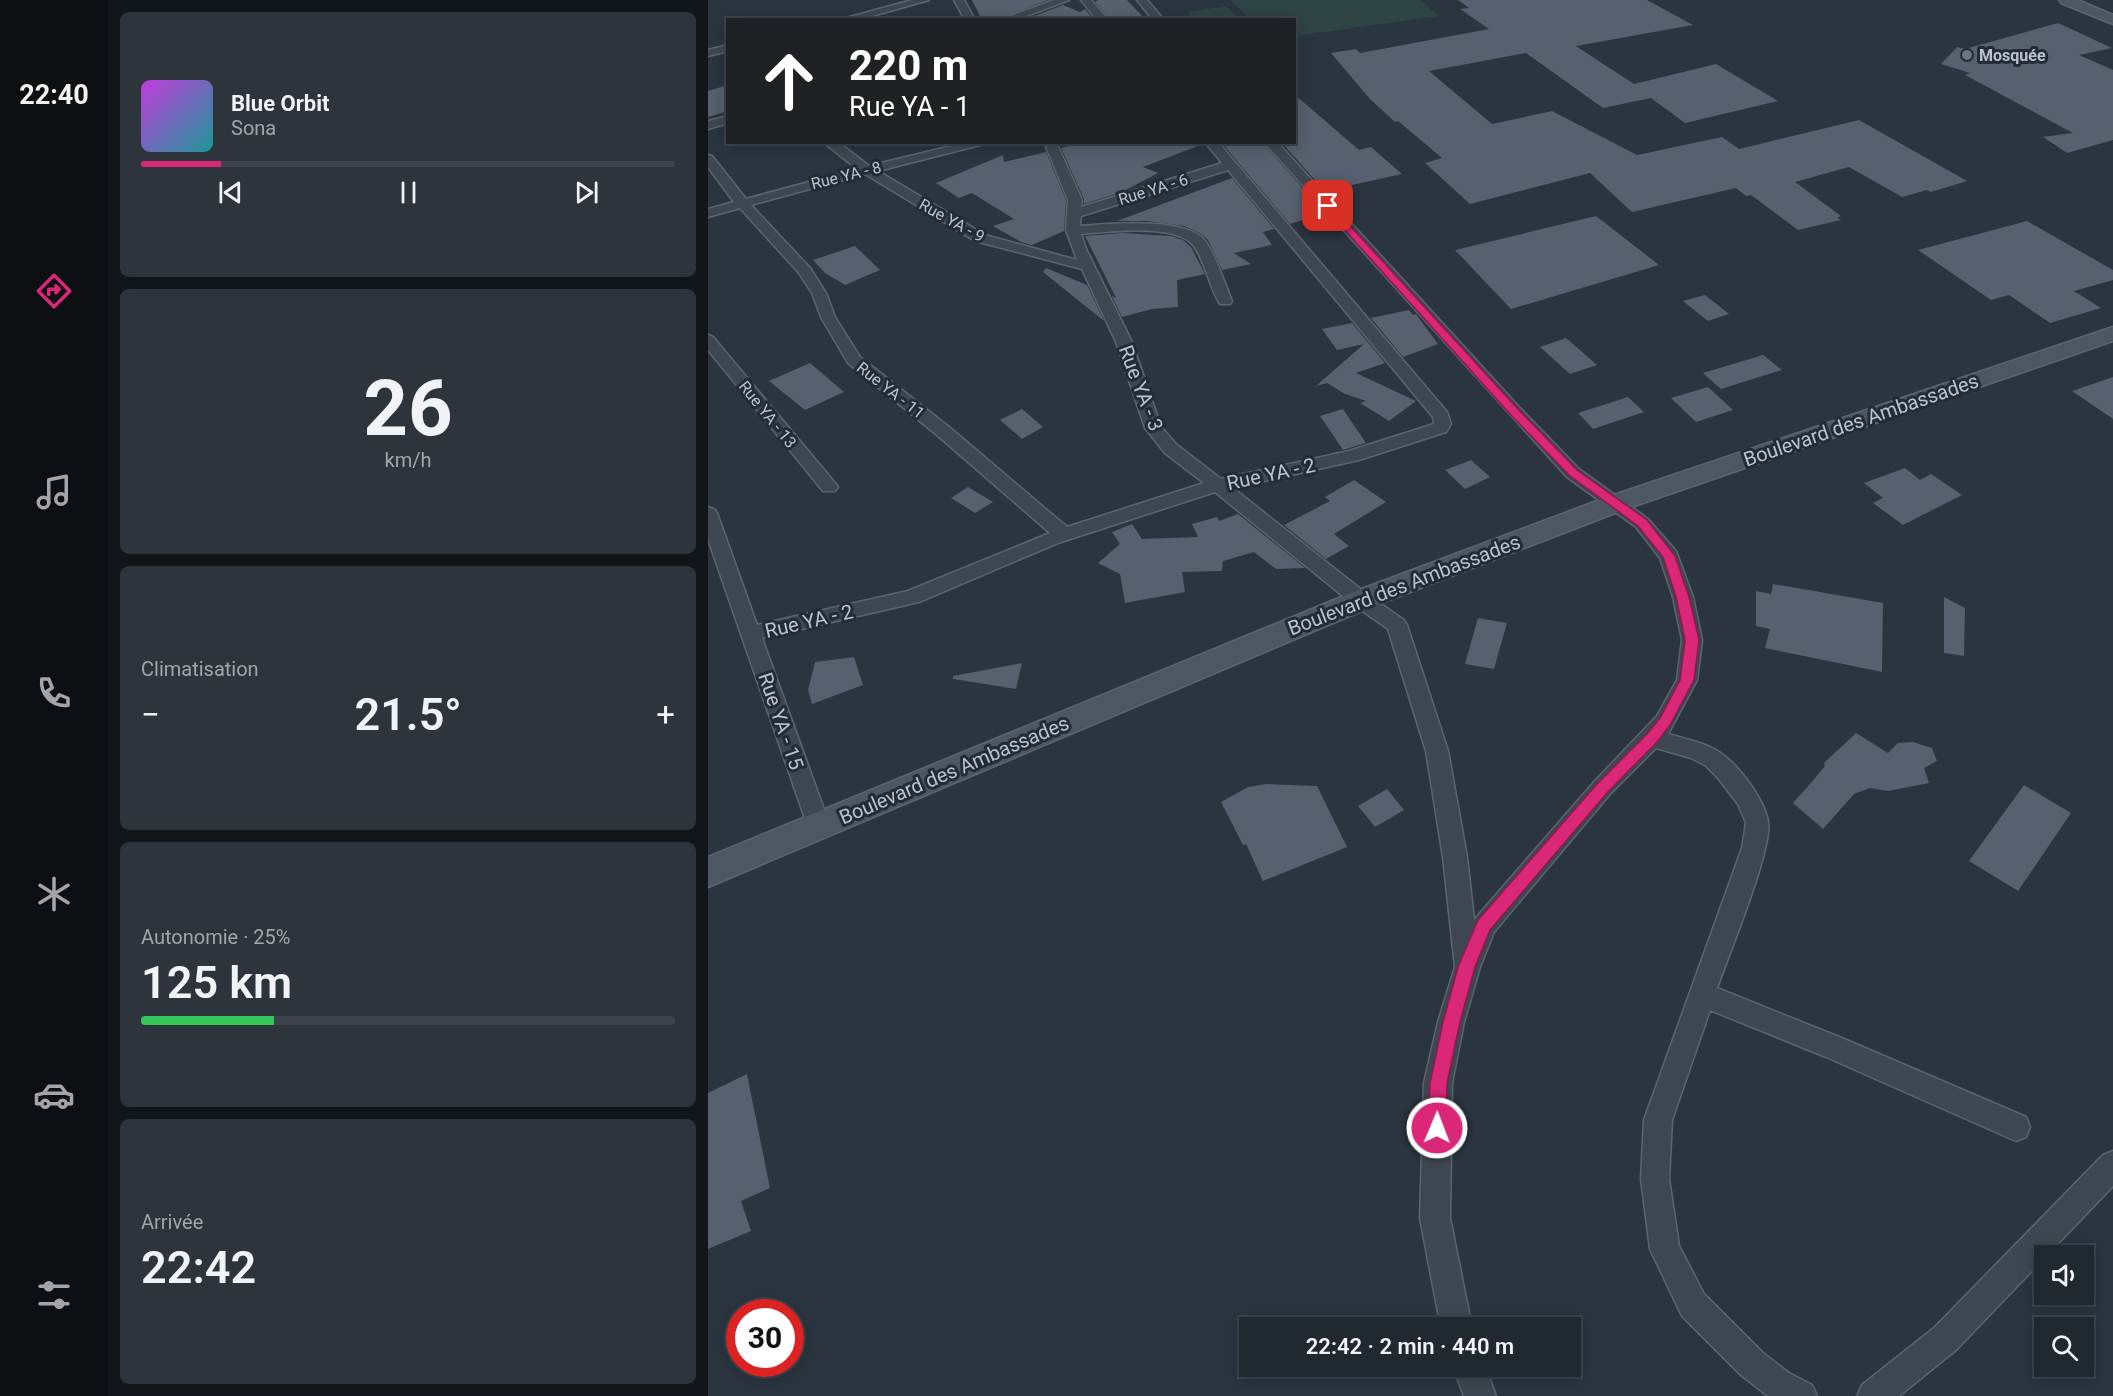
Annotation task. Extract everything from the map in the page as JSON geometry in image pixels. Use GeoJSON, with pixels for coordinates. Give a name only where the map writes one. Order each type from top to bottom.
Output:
{"type":"FeatureCollection","features":[{"type":"Feature","properties":{"kind":"main road"},"geometry":{"type":"LineString","coordinates":[[2066,0],[2113,19]]}},
{"type":"Feature","properties":{"kind":"main road","name":"Boulevard des Ambassades"},"geometry":{"type":"LineString","coordinates":[[708,872],[1362,600],[1614,504],[2113,334]]}},
{"type":"Feature","properties":{"kind":"street"},"geometry":{"type":"LineString","coordinates":[[857,14],[924,0]]}},
{"type":"Feature","properties":{"kind":"street"},"geometry":{"type":"LineString","coordinates":[[959,0],[969,18]]}},
{"type":"Feature","properties":{"kind":"street"},"geometry":{"type":"LineString","coordinates":[[1011,18],[1064,0]]}},
{"type":"Feature","properties":{"kind":"street"},"geometry":{"type":"LineString","coordinates":[[1086,0],[1101,18]]}},
{"type":"Feature","properties":{"kind":"street"},"geometry":{"type":"LineString","coordinates":[[1142,0],[1157,18]]}},
{"type":"Feature","properties":{"kind":"street"},"geometry":{"type":"LineString","coordinates":[[708,53],[726,48]]}},
{"type":"Feature","properties":{"kind":"street"},"geometry":{"type":"LineString","coordinates":[[708,125],[726,120]]}},
{"type":"Feature","properties":{"kind":"street","name":"Rue YA - 9"},"geometry":{"type":"LineString","coordinates":[[832,144],[867,170],[980,238],[1089,267]]}},
{"type":"Feature","properties":{"kind":"street","name":"Rue YA - 8"},"geometry":{"type":"LineString","coordinates":[[708,213],[867,170],[978,144]]}},
{"type":"Feature","properties":{"kind":"street"},"geometry":{"type":"LineString","coordinates":[[1051,144],[1075,200],[1073,230],[1163,228],[1192,236],[1199,242],[1225,301]]}},
{"type":"Feature","properties":{"kind":"street","name":"Rue YA - 2"},"geometry":{"type":"LineString","coordinates":[[750,634],[912,597],[1064,535],[1218,486],[1353,456],[1436,430],[1443,424],[1440,416],[1213,144]]}},
{"type":"Feature","properties":{"kind":"street"},"geometry":{"type":"LineString","coordinates":[[1272,144],[1513,410],[1573,472],[1642,523],[1669,556],[1683,597],[1692,640],[1687,680],[1679,699],[1652,738],[1602,788],[1484,925],[1467,967],[1451,1022],[1438,1094],[1435,1218],[1455,1317]]}},
{"type":"Feature","properties":{"kind":"street","name":"Rue YA - 11"},"geometry":{"type":"LineString","coordinates":[[708,159],[742,203],[805,271],[819,293],[828,317],[854,360],[943,431],[1064,535]]}},
{"type":"Feature","properties":{"kind":"street","name":"Rue YA - 6"},"geometry":{"type":"LineString","coordinates":[[1075,213],[1230,165]]}},
{"type":"Feature","properties":{"kind":"street","name":"Rue YA - 3"},"geometry":{"type":"LineString","coordinates":[[1073,230],[1125,342],[1153,428],[1170,449],[1397,625],[1437,751],[1455,857],[1467,967]]}},
{"type":"Feature","properties":{"kind":"street","name":"Rue YA - 13"},"geometry":{"type":"LineString","coordinates":[[708,340],[829,487]]}},
{"type":"Feature","properties":{"kind":"street","name":"Rue YA - 15"},"geometry":{"type":"LineString","coordinates":[[708,513],[818,826]]}},
{"type":"Feature","properties":{"kind":"street"},"geometry":{"type":"LineString","coordinates":[[1652,738],[1697,751],[1713,759],[1748,799],[1757,823],[1754,848],[1658,1120],[1654,1179],[1665,1249],[1693,1305],[1721,1335],[1769,1378],[1801,1396]]}},
{"type":"Feature","properties":{"kind":"street"},"geometry":{"type":"LineString","coordinates":[[1702,994],[1835,1048],[2016,1127]]}},
{"type":"Feature","properties":{"kind":"street"},"geometry":{"type":"LineString","coordinates":[[1873,1396],[1945,1339],[2113,1165]]}},
{"type":"Feature","properties":{"kind":"street"},"geometry":{"type":"LineString","coordinates":[[1473,1377],[1480,1396]]}},
{"type":"Feature","properties":{"kind":"green space"},"geometry":{"type":"Polygon","coordinates":[[[1230,0],[1420,0],[1439,16],[1296,36],[1296,18],[1250,18],[1230,0]]]}},
{"type":"Feature","properties":{"kind":"green space"},"geometry":{"type":"Polygon","coordinates":[[[1226,6],[1238,18],[1193,18],[1187,12],[1226,6]]]}},
{"type":"Feature","properties":{"kind":"building"},"geometry":{"type":"Polygon","coordinates":[[[972,0],[1048,0],[1003,18],[981,18],[972,0]]]}},
{"type":"Feature","properties":{"kind":"building"},"geometry":{"type":"Polygon","coordinates":[[[1098,0],[1127,0],[1144,18],[1108,18],[1095,2],[1098,0]]]}},
{"type":"Feature","properties":{"kind":"building"},"geometry":{"type":"Polygon","coordinates":[[[1458,0],[1647,0],[1693,25],[1576,46],[1634,84],[1716,64],[1778,101],[1685,123],[1651,98],[1603,108],[1526,53],[1429,71],[1492,124],[1552,111],[1637,155],[1722,137],[1739,149],[1859,120],[1967,181],[1931,192],[1927,190],[1902,197],[1849,167],[1795,182],[1841,216],[1837,218],[1841,220],[1798,230],[1751,195],[1746,196],[1736,188],[1632,212],[1590,173],[1470,204],[1425,163],[1442,158],[1398,121],[1395,122],[1370,99],[1331,53],[1356,49],[1360,53],[1489,29],[1460,9],[1469,8],[1458,0]]]}},
{"type":"Feature","properties":{"kind":"building"},"geometry":{"type":"Polygon","coordinates":[[[1063,5],[1080,12],[1085,9],[1092,18],[1029,18],[1063,5]]]}},
{"type":"Feature","properties":{"kind":"building"},"geometry":{"type":"Polygon","coordinates":[[[2058,23],[2112,48],[2079,55],[2113,70],[2113,140],[2067,153],[2043,137],[2073,133],[1965,75],[1970,73],[1941,64],[1957,47],[1965,49],[2058,23]]]}},
{"type":"Feature","properties":{"kind":"building"},"geometry":{"type":"Polygon","coordinates":[[[726,86],[726,112],[708,117],[708,91],[726,86]]]}},
{"type":"Feature","properties":{"kind":"building"},"geometry":{"type":"Polygon","coordinates":[[[1296,96],[1359,150],[1371,147],[1402,174],[1325,191],[1283,144],[1296,144],[1296,96]]]}},
{"type":"Feature","properties":{"kind":"building"},"geometry":{"type":"Polygon","coordinates":[[[1077,144],[1203,144],[1143,167],[1158,173],[1122,192],[1084,204],[1084,199],[1061,148],[1077,144]]]}},
{"type":"Feature","properties":{"kind":"building"},"geometry":{"type":"Polygon","coordinates":[[[1223,144],[1264,144],[1325,213],[1290,224],[1223,144]]]}},
{"type":"Feature","properties":{"kind":"building"},"geometry":{"type":"Polygon","coordinates":[[[1046,152],[1066,200],[1064,231],[1032,245],[1021,242],[993,226],[1014,219],[972,193],[959,198],[936,183],[1003,155],[1004,162],[1046,152]]]}},
{"type":"Feature","properties":{"kind":"building"},"geometry":{"type":"Polygon","coordinates":[[[1232,178],[1274,229],[1263,232],[1272,245],[1234,253],[1251,264],[1222,270],[1208,240],[1198,232],[1184,226],[1147,221],[1117,221],[1232,178]]]}},
{"type":"Feature","properties":{"kind":"building"},"geometry":{"type":"Polygon","coordinates":[[[1596,216],[1659,265],[1511,309],[1455,250],[1596,216]]]}},
{"type":"Feature","properties":{"kind":"building"},"geometry":{"type":"Polygon","coordinates":[[[2027,221],[2113,270],[2113,280],[2074,291],[2101,308],[2050,323],[2009,295],[1991,300],[1918,250],[2027,221]]]}},
{"type":"Feature","properties":{"kind":"building"},"geometry":{"type":"Polygon","coordinates":[[[1123,233],[1171,236],[1183,240],[1191,247],[1205,274],[1177,280],[1178,307],[1152,309],[1122,317],[1112,296],[1116,298],[1085,236],[1123,233]]]}},
{"type":"Feature","properties":{"kind":"building"},"geometry":{"type":"Polygon","coordinates":[[[855,246],[880,270],[845,285],[825,273],[813,260],[855,246]]]}},
{"type":"Feature","properties":{"kind":"building"},"geometry":{"type":"Polygon","coordinates":[[[1046,268],[1087,285],[1104,321],[1043,272],[1046,268]]]}},
{"type":"Feature","properties":{"kind":"building"},"geometry":{"type":"Polygon","coordinates":[[[1705,295],[1729,314],[1708,321],[1683,301],[1705,295]]]}},
{"type":"Feature","properties":{"kind":"building"},"geometry":{"type":"Polygon","coordinates":[[[1409,310],[1413,315],[1416,314],[1438,344],[1403,357],[1371,318],[1409,310]]]}},
{"type":"Feature","properties":{"kind":"building"},"geometry":{"type":"Polygon","coordinates":[[[1352,323],[1385,363],[1356,373],[1416,401],[1389,421],[1360,403],[1366,401],[1345,394],[1327,383],[1316,386],[1364,344],[1337,350],[1322,329],[1352,323]]]}},
{"type":"Feature","properties":{"kind":"building"},"geometry":{"type":"Polygon","coordinates":[[[1566,338],[1597,365],[1570,374],[1540,347],[1566,338]]]}},
{"type":"Feature","properties":{"kind":"building"},"geometry":{"type":"Polygon","coordinates":[[[1763,355],[1782,370],[1721,389],[1703,373],[1763,355]]]}},
{"type":"Feature","properties":{"kind":"building"},"geometry":{"type":"Polygon","coordinates":[[[810,363],[844,392],[805,410],[769,381],[810,363]]]}},
{"type":"Feature","properties":{"kind":"building"},"geometry":{"type":"Polygon","coordinates":[[[2113,377],[2113,419],[2072,391],[2113,377]]]}},
{"type":"Feature","properties":{"kind":"building"},"geometry":{"type":"Polygon","coordinates":[[[1708,387],[1733,410],[1696,422],[1671,398],[1708,387]]]}},
{"type":"Feature","properties":{"kind":"building"},"geometry":{"type":"Polygon","coordinates":[[[1628,397],[1644,412],[1593,429],[1578,413],[1628,397]]]}},
{"type":"Feature","properties":{"kind":"building"},"geometry":{"type":"Polygon","coordinates":[[[1022,409],[1043,427],[1022,439],[1000,420],[1022,409]]]}},
{"type":"Feature","properties":{"kind":"building"},"geometry":{"type":"Polygon","coordinates":[[[1343,409],[1366,443],[1343,450],[1320,416],[1343,409]]]}},
{"type":"Feature","properties":{"kind":"building"},"geometry":{"type":"Polygon","coordinates":[[[1471,460],[1490,477],[1465,489],[1445,470],[1471,460]]]}},
{"type":"Feature","properties":{"kind":"building"},"geometry":{"type":"Polygon","coordinates":[[[1905,468],[1920,480],[1931,474],[1962,495],[1903,525],[1873,503],[1883,498],[1864,483],[1905,468]]]}},
{"type":"Feature","properties":{"kind":"building"},"geometry":{"type":"Polygon","coordinates":[[[1354,480],[1386,502],[1334,534],[1349,546],[1326,559],[1284,525],[1330,501],[1325,497],[1354,480]]]}},
{"type":"Feature","properties":{"kind":"building"},"geometry":{"type":"Polygon","coordinates":[[[968,487],[993,502],[975,513],[951,498],[968,487]]]}},
{"type":"Feature","properties":{"kind":"building"},"geometry":{"type":"Polygon","coordinates":[[[1238,514],[1305,568],[1276,569],[1254,552],[1223,561],[1222,571],[1182,572],[1185,592],[1125,603],[1120,574],[1098,563],[1120,544],[1112,532],[1132,524],[1142,539],[1198,537],[1192,524],[1217,517],[1219,521],[1238,514]]]}},
{"type":"Feature","properties":{"kind":"building"},"geometry":{"type":"Polygon","coordinates":[[[1773,584],[1883,603],[1882,672],[1765,648],[1770,629],[1756,626],[1756,591],[1771,594],[1773,584]]]}},
{"type":"Feature","properties":{"kind":"building"},"geometry":{"type":"Polygon","coordinates":[[[1944,597],[1965,608],[1964,656],[1944,653],[1944,597]]]}},
{"type":"Feature","properties":{"kind":"building"},"geometry":{"type":"Polygon","coordinates":[[[1478,618],[1507,623],[1494,669],[1465,664],[1478,618]]]}},
{"type":"Feature","properties":{"kind":"building"},"geometry":{"type":"Polygon","coordinates":[[[854,657],[863,685],[812,704],[808,690],[815,662],[854,657]]]}},
{"type":"Feature","properties":{"kind":"building"},"geometry":{"type":"Polygon","coordinates":[[[1022,663],[1016,689],[953,679],[953,676],[1022,663]]]}},
{"type":"Feature","properties":{"kind":"building"},"geometry":{"type":"Polygon","coordinates":[[[1856,733],[1888,753],[1898,743],[1913,742],[1932,748],[1937,761],[1924,768],[1929,783],[1888,791],[1870,788],[1854,794],[1823,829],[1793,803],[1825,766],[1824,763],[1856,733]]]}},
{"type":"Feature","properties":{"kind":"building"},"geometry":{"type":"Polygon","coordinates":[[[1266,784],[1317,786],[1347,847],[1263,881],[1246,844],[1243,845],[1221,802],[1248,787],[1266,784]]]}},
{"type":"Feature","properties":{"kind":"building"},"geometry":{"type":"Polygon","coordinates":[[[2024,785],[2071,813],[2018,891],[1969,861],[2024,785]]]}},
{"type":"Feature","properties":{"kind":"building"},"geometry":{"type":"Polygon","coordinates":[[[1387,789],[1404,810],[1375,827],[1358,806],[1387,789]]]}},
{"type":"Feature","properties":{"kind":"building"},"geometry":{"type":"Polygon","coordinates":[[[747,1074],[770,1188],[741,1201],[751,1231],[708,1249],[708,1093],[747,1074]]]}},
{"type":"Feature","properties":{"kind":"place","name":"Mosquée"},"geometry":{"type":"Point","coordinates":[1967,55]}},
{"type":"Feature","properties":{"kind":"route"},"geometry":{"type":"LineString","coordinates":[[1328,206],[1513,410],[1573,472],[1642,523],[1669,556],[1683,597],[1692,640],[1687,680],[1665,722],[1602,788],[1484,925],[1467,967],[1451,1022],[1438,1083],[1437,1128]]}}]}
